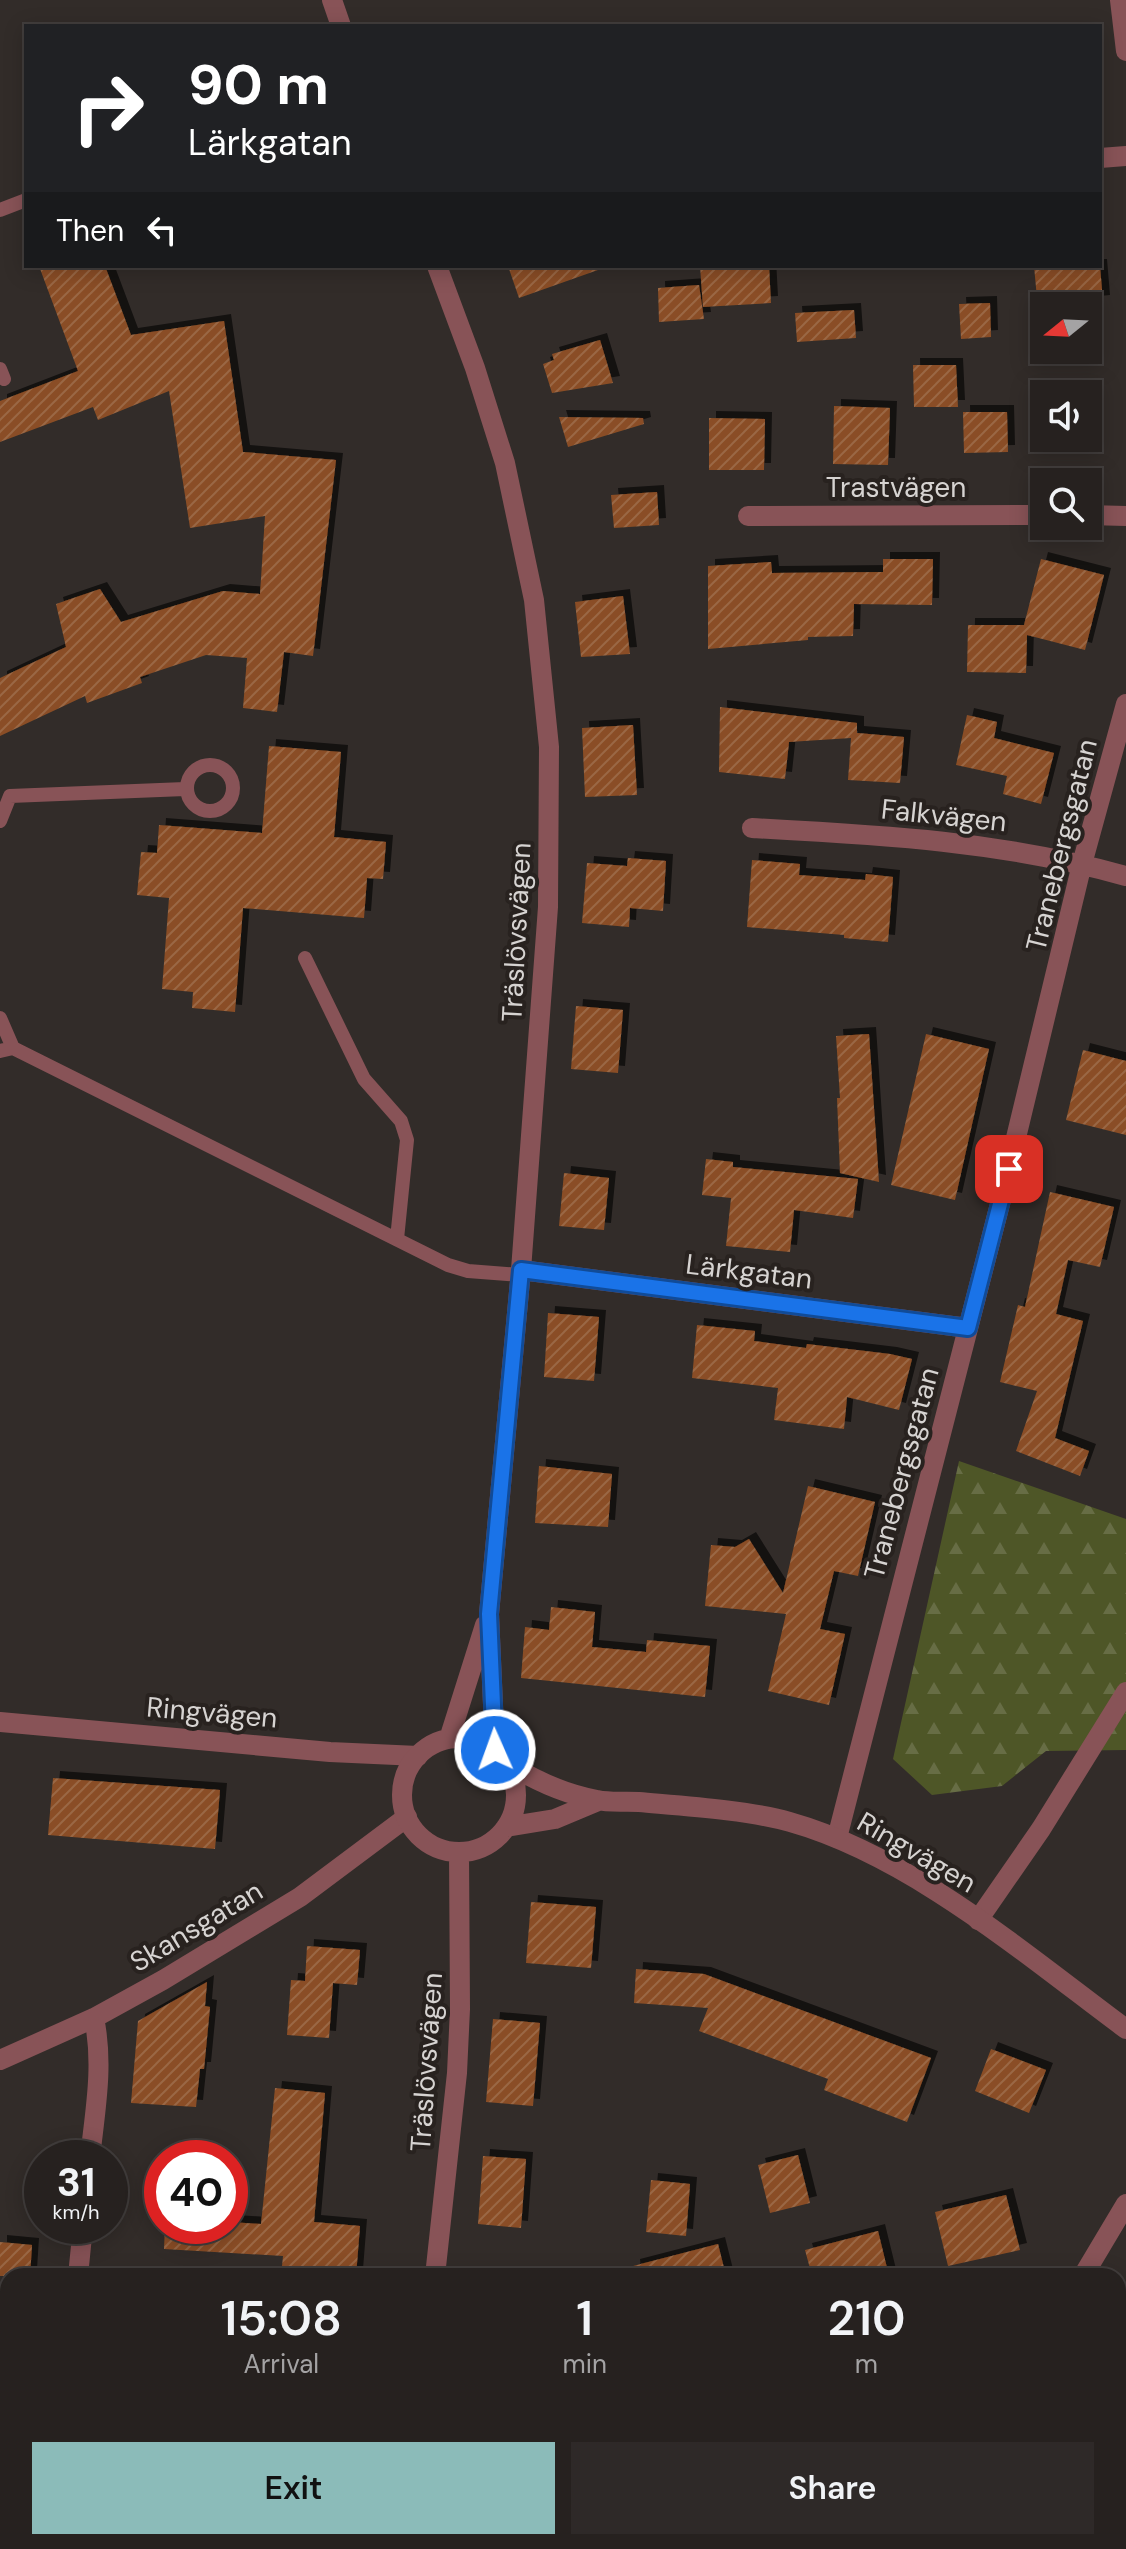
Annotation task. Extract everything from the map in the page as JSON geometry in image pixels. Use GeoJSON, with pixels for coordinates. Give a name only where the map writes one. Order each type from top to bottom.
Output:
{"type":"FeatureCollection","features":[{"type":"Feature","properties":{"kind":"street"},"geometry":{"type":"LineString","coordinates":[[332,0],[340,24]]}},
{"type":"Feature","properties":{"kind":"street"},"geometry":{"type":"LineString","coordinates":[[1120,0],[1126,51]]}},
{"type":"Feature","properties":{"kind":"street"},"geometry":{"type":"LineString","coordinates":[[1102,158],[1126,156]]}},
{"type":"Feature","properties":{"kind":"street","name":"Träslövsvägen"},"geometry":{"type":"LineString","coordinates":[[438,268],[475,368],[505,463],[534,600],[549,747],[548,907],[521,1273],[489,1614],[501,1757]]}},
{"type":"Feature","properties":{"kind":"street","name":"Trastvägen"},"geometry":{"type":"LineString","coordinates":[[748,516],[1030,515]]}},
{"type":"Feature","properties":{"kind":"street"},"geometry":{"type":"LineString","coordinates":[[1102,515],[1126,516]]}},
{"type":"Feature","properties":{"kind":"street","name":"Tranebergsgatan"},"geometry":{"type":"LineString","coordinates":[[837,1838],[968,1328],[1082,864],[1126,704]]}},
{"type":"Feature","properties":{"kind":"street","name":"Falkvägen"},"geometry":{"type":"LineString","coordinates":[[752,828],[925,838],[993,847],[1126,876]]}},
{"type":"Feature","properties":{"kind":"street","name":"Lärkgatan"},"geometry":{"type":"LineString","coordinates":[[521,1273],[968,1328]]}},
{"type":"Feature","properties":{"kind":"street","name":"Träslövsvägen"},"geometry":{"type":"LineString","coordinates":[[449,1739],[489,1614]]}},
{"type":"Feature","properties":{"kind":"street"},"geometry":{"type":"LineString","coordinates":[[978,1920],[1041,1829],[1126,1692]]}},
{"type":"Feature","properties":{"kind":"street","name":"Ringvägen"},"geometry":{"type":"LineString","coordinates":[[0,1722],[330,1752],[418,1756]]}},
{"type":"Feature","properties":{"kind":"street"},"geometry":{"type":"LineString","coordinates":[[449,1739],[474,1740],[501,1757],[516,1790],[516,1804],[506,1827],[490,1843],[469,1851],[442,1849],[428,1842],[407,1817],[404,1805],[405,1778],[418,1756],[433,1745],[449,1739]]}},
{"type":"Feature","properties":{"kind":"street","name":"Ringvägen"},"geometry":{"type":"LineString","coordinates":[[501,1757],[532,1779],[598,1801],[638,1802],[789,1821],[859,1847],[978,1920],[1126,2029]]}},
{"type":"Feature","properties":{"kind":"street","name":"Ringvägen"},"geometry":{"type":"LineString","coordinates":[[506,1827],[555,1819],[598,1801]]}},
{"type":"Feature","properties":{"kind":"street","name":"Skansgatan"},"geometry":{"type":"LineString","coordinates":[[0,2060],[94,2018],[163,1980],[300,1897],[407,1817]]}},
{"type":"Feature","properties":{"kind":"street","name":"Träslövsvägen"},"geometry":{"type":"LineString","coordinates":[[436,2268],[460,2021],[459,1852]]}},
{"type":"Feature","properties":{"kind":"street"},"geometry":{"type":"LineString","coordinates":[[92,2140],[100,2067],[94,2018]]}},
{"type":"Feature","properties":{"kind":"street"},"geometry":{"type":"LineString","coordinates":[[1088,2268],[1126,2204]]}},
{"type":"Feature","properties":{"kind":"street"},"geometry":{"type":"LineString","coordinates":[[79,2268],[81,2244]]}},
{"type":"Feature","properties":{"kind":"lane"},"geometry":{"type":"LineString","coordinates":[[0,210],[24,201]]}},
{"type":"Feature","properties":{"kind":"lane"},"geometry":{"type":"LineString","coordinates":[[0,821],[10,796],[185,789]]}},
{"type":"Feature","properties":{"kind":"lane"},"geometry":{"type":"LineString","coordinates":[[305,958],[364,1079],[401,1121],[407,1140],[397,1239]]}},
{"type":"Feature","properties":{"kind":"lane"},"geometry":{"type":"LineString","coordinates":[[0,1018],[6,1050],[448,1265],[468,1271],[521,1273]]}},
{"type":"Feature","properties":{"kind":"green space"},"geometry":{"type":"Polygon","coordinates":[[[959,1461],[1126,1519],[1126,1750],[1046,1751],[1002,1786],[932,1795],[893,1759],[959,1461]]]}},
{"type":"Feature","properties":{"kind":"building"},"geometry":{"type":"Polygon","coordinates":[[[40,268],[106,268],[131,335],[224,321],[243,452],[336,460],[313,656],[284,652],[277,712],[243,708],[247,658],[206,655],[140,677],[142,683],[87,703],[85,696],[0,736],[0,678],[66,647],[56,604],[100,589],[121,622],[223,591],[260,594],[265,516],[190,528],[169,391],[98,420],[93,407],[0,442],[0,401],[78,371],[40,268]]]}},
{"type":"Feature","properties":{"kind":"building"},"geometry":{"type":"Polygon","coordinates":[[[509,268],[598,268],[598,270],[519,298],[509,268]]]}},
{"type":"Feature","properties":{"kind":"building"},"geometry":{"type":"Polygon","coordinates":[[[700,268],[769,268],[771,303],[703,307],[700,268]]]}},
{"type":"Feature","properties":{"kind":"building"},"geometry":{"type":"Polygon","coordinates":[[[1034,268],[1100,268],[1103,302],[1102,292],[1036,292],[1034,268]]]}},
{"type":"Feature","properties":{"kind":"building"},"geometry":{"type":"Polygon","coordinates":[[[699,285],[704,319],[659,322],[658,288],[699,285]]]}},
{"type":"Feature","properties":{"kind":"building"},"geometry":{"type":"Polygon","coordinates":[[[990,303],[991,337],[961,339],[959,304],[990,303]]]}},
{"type":"Feature","properties":{"kind":"building"},"geometry":{"type":"Polygon","coordinates":[[[854,310],[856,338],[797,342],[795,313],[854,310]]]}},
{"type":"Feature","properties":{"kind":"building"},"geometry":{"type":"Polygon","coordinates":[[[600,340],[613,383],[552,393],[543,364],[554,360],[552,354],[600,340]]]}},
{"type":"Feature","properties":{"kind":"building"},"geometry":{"type":"Polygon","coordinates":[[[913,365],[956,365],[958,407],[914,407],[913,365]]]}},
{"type":"Feature","properties":{"kind":"building"},"geometry":{"type":"Polygon","coordinates":[[[834,406],[890,408],[888,465],[833,464],[834,406]]]}},
{"type":"Feature","properties":{"kind":"building"},"geometry":{"type":"Polygon","coordinates":[[[963,412],[1007,412],[1008,452],[964,453],[963,412]]]}},
{"type":"Feature","properties":{"kind":"building"},"geometry":{"type":"Polygon","coordinates":[[[559,417],[643,418],[644,424],[568,447],[559,417]]]}},
{"type":"Feature","properties":{"kind":"building"},"geometry":{"type":"Polygon","coordinates":[[[709,418],[765,419],[764,470],[709,470],[709,418]]]}},
{"type":"Feature","properties":{"kind":"building"},"geometry":{"type":"Polygon","coordinates":[[[657,492],[659,525],[614,528],[611,495],[657,492]]]}},
{"type":"Feature","properties":{"kind":"building"},"geometry":{"type":"Polygon","coordinates":[[[883,559],[933,559],[932,605],[854,604],[853,636],[808,637],[808,640],[708,649],[708,566],[771,562],[772,573],[883,572],[883,559]]]}},
{"type":"Feature","properties":{"kind":"building"},"geometry":{"type":"Polygon","coordinates":[[[1041,559],[1104,575],[1085,650],[1027,635],[1026,673],[967,672],[968,625],[1024,625],[1041,559]]]}},
{"type":"Feature","properties":{"kind":"building"},"geometry":{"type":"Polygon","coordinates":[[[623,596],[630,654],[581,657],[575,602],[623,596]]]}},
{"type":"Feature","properties":{"kind":"building"},"geometry":{"type":"Polygon","coordinates":[[[720,707],[857,723],[857,733],[904,737],[900,783],[848,780],[851,738],[789,742],[785,779],[719,772],[720,707]]]}},
{"type":"Feature","properties":{"kind":"building"},"geometry":{"type":"Polygon","coordinates":[[[967,715],[997,722],[994,738],[1054,753],[1041,804],[1003,794],[1007,776],[956,765],[967,715]]]}},
{"type":"Feature","properties":{"kind":"building"},"geometry":{"type":"Polygon","coordinates":[[[633,725],[637,795],[585,797],[582,728],[633,725]]]}},
{"type":"Feature","properties":{"kind":"building"},"geometry":{"type":"Polygon","coordinates":[[[269,746],[341,752],[334,837],[386,842],[383,879],[367,878],[364,918],[243,908],[235,1012],[192,1008],[193,992],[162,989],[169,898],[137,895],[141,852],[157,853],[159,825],[262,833],[269,746]]]}},
{"type":"Feature","properties":{"kind":"building"},"geometry":{"type":"Polygon","coordinates":[[[628,858],[666,861],[663,911],[630,908],[629,927],[582,923],[587,863],[627,866],[628,858]]]}},
{"type":"Feature","properties":{"kind":"building"},"geometry":{"type":"Polygon","coordinates":[[[752,860],[800,864],[799,875],[865,880],[866,874],[893,877],[888,942],[747,927],[752,860]]]}},
{"type":"Feature","properties":{"kind":"building"},"geometry":{"type":"Polygon","coordinates":[[[576,1006],[623,1010],[618,1073],[571,1069],[576,1006]]]}},
{"type":"Feature","properties":{"kind":"building"},"geometry":{"type":"Polygon","coordinates":[[[869,1034],[879,1182],[840,1173],[836,1036],[869,1034]]]}},
{"type":"Feature","properties":{"kind":"building"},"geometry":{"type":"Polygon","coordinates":[[[926,1034],[989,1049],[955,1200],[891,1185],[926,1034]]]}},
{"type":"Feature","properties":{"kind":"building"},"geometry":{"type":"Polygon","coordinates":[[[1083,1050],[1126,1061],[1126,1135],[1066,1120],[1083,1050]]]}},
{"type":"Feature","properties":{"kind":"building"},"geometry":{"type":"Polygon","coordinates":[[[706,1159],[733,1162],[733,1167],[858,1179],[853,1218],[794,1210],[790,1252],[726,1246],[731,1198],[702,1195],[706,1159]]]}},
{"type":"Feature","properties":{"kind":"building"},"geometry":{"type":"Polygon","coordinates":[[[564,1173],[609,1178],[604,1230],[559,1226],[564,1173]]]}},
{"type":"Feature","properties":{"kind":"building"},"geometry":{"type":"Polygon","coordinates":[[[1050,1192],[1114,1207],[1100,1267],[1068,1260],[1056,1314],[1083,1321],[1055,1438],[1089,1451],[1080,1476],[1016,1451],[1037,1391],[1000,1382],[1018,1305],[1025,1307],[1050,1192]]]}},
{"type":"Feature","properties":{"kind":"building"},"geometry":{"type":"Polygon","coordinates":[[[548,1313],[599,1317],[594,1381],[544,1377],[548,1313]]]}},
{"type":"Feature","properties":{"kind":"building"},"geometry":{"type":"Polygon","coordinates":[[[697,1325],[755,1331],[754,1341],[806,1348],[807,1344],[912,1359],[899,1410],[847,1397],[844,1429],[774,1420],[778,1388],[692,1378],[697,1325]]]}},
{"type":"Feature","properties":{"kind":"building"},"geometry":{"type":"Polygon","coordinates":[[[539,1466],[612,1474],[608,1527],[535,1523],[539,1466]]]}},
{"type":"Feature","properties":{"kind":"building"},"geometry":{"type":"Polygon","coordinates":[[[808,1486],[875,1502],[858,1576],[834,1571],[820,1629],[845,1634],[829,1705],[768,1691],[786,1614],[705,1606],[711,1545],[735,1547],[749,1539],[783,1593],[808,1486]]]}},
{"type":"Feature","properties":{"kind":"building"},"geometry":{"type":"Polygon","coordinates":[[[551,1607],[595,1612],[592,1647],[646,1652],[647,1640],[710,1646],[705,1697],[521,1678],[525,1627],[549,1630],[551,1607]]]}},
{"type":"Feature","properties":{"kind":"building"},"geometry":{"type":"Polygon","coordinates":[[[53,1778],[220,1790],[215,1849],[48,1835],[53,1778]]]}},
{"type":"Feature","properties":{"kind":"building"},"geometry":{"type":"Polygon","coordinates":[[[531,1902],[596,1907],[591,1968],[526,1963],[531,1902]]]}},
{"type":"Feature","properties":{"kind":"building"},"geometry":{"type":"Polygon","coordinates":[[[307,1946],[360,1950],[357,1985],[333,1983],[329,2038],[287,2035],[291,1980],[305,1981],[307,1946]]]}},
{"type":"Feature","properties":{"kind":"building"},"geometry":{"type":"Polygon","coordinates":[[[636,1969],[704,1974],[931,2058],[907,2122],[824,2090],[828,2079],[699,2031],[708,2008],[634,2003],[636,1969]]]}},
{"type":"Feature","properties":{"kind":"building"},"geometry":{"type":"Polygon","coordinates":[[[207,1982],[205,2006],[210,2007],[204,2069],[200,2069],[196,2107],[131,2103],[138,2021],[207,1982]]]}},
{"type":"Feature","properties":{"kind":"building"},"geometry":{"type":"Polygon","coordinates":[[[493,2019],[540,2023],[533,2106],[486,2102],[493,2019]]]}},
{"type":"Feature","properties":{"kind":"building"},"geometry":{"type":"Polygon","coordinates":[[[991,2049],[1046,2070],[1029,2113],[975,2091],[991,2049]]]}},
{"type":"Feature","properties":{"kind":"building"},"geometry":{"type":"Polygon","coordinates":[[[275,2088],[325,2093],[314,2222],[360,2226],[357,2268],[282,2268],[283,2256],[164,2249],[164,2244],[248,2244],[248,2223],[261,2224],[275,2088]]]}},
{"type":"Feature","properties":{"kind":"building"},"geometry":{"type":"Polygon","coordinates":[[[798,2155],[810,2203],[770,2213],[758,2165],[798,2155]]]}},
{"type":"Feature","properties":{"kind":"building"},"geometry":{"type":"Polygon","coordinates":[[[483,2156],[526,2159],[521,2228],[478,2224],[483,2156]]]}},
{"type":"Feature","properties":{"kind":"building"},"geometry":{"type":"Polygon","coordinates":[[[651,2180],[690,2184],[686,2236],[646,2232],[651,2180]]]}},
{"type":"Feature","properties":{"kind":"building"},"geometry":{"type":"Polygon","coordinates":[[[1006,2195],[1020,2250],[948,2266],[935,2212],[1006,2195]]]}},
{"type":"Feature","properties":{"kind":"building"},"geometry":{"type":"Polygon","coordinates":[[[878,2231],[887,2268],[810,2268],[805,2250],[878,2231]]]}},
{"type":"Feature","properties":{"kind":"building"},"geometry":{"type":"Polygon","coordinates":[[[0,2242],[32,2245],[31,2268],[0,2268],[0,2242]]]}},
{"type":"Feature","properties":{"kind":"building"},"geometry":{"type":"Polygon","coordinates":[[[718,2244],[724,2268],[633,2268],[718,2244]]]}},
{"type":"Feature","properties":{"kind":"route"},"geometry":{"type":"LineString","coordinates":[[495,1750],[489,1614],[521,1270],[968,1328],[1009,1169]]}}]}
